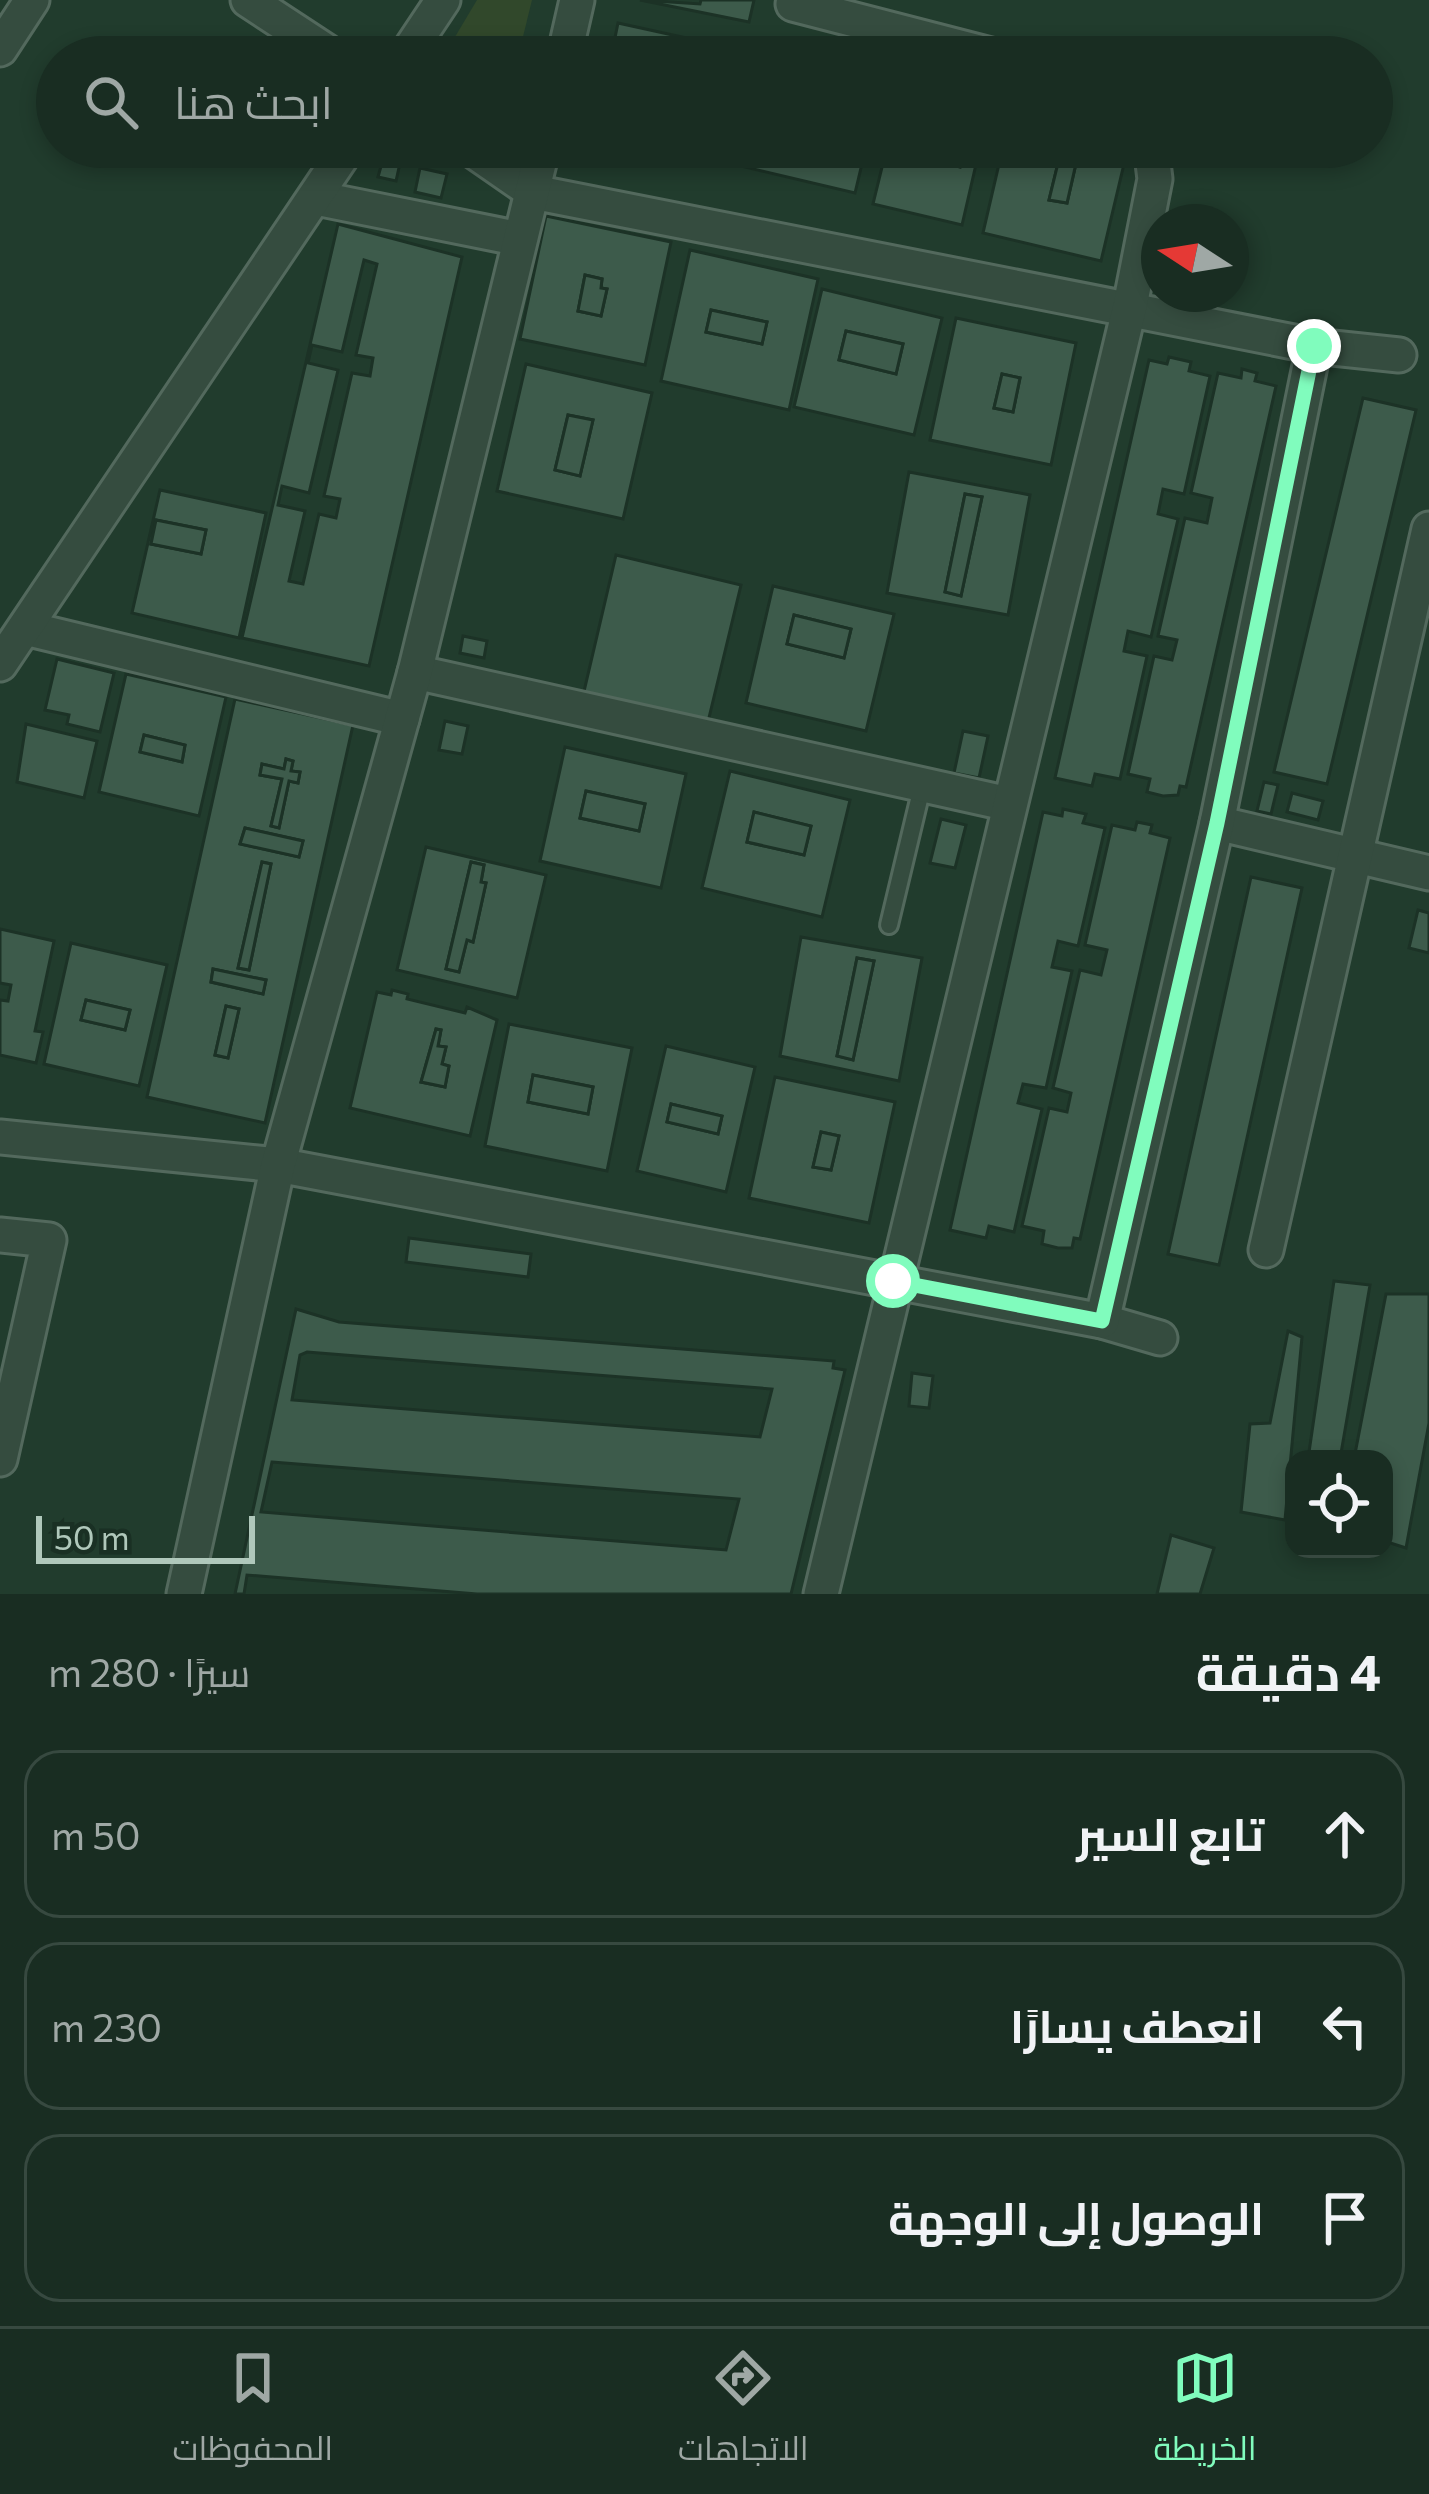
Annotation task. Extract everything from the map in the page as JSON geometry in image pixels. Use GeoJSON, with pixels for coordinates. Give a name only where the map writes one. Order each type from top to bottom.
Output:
{"type":"FeatureCollection","features":[{"type":"Feature","properties":{"kind":"street"},"geometry":{"type":"LineString","coordinates":[[0,50],[32,0]]}},
{"type":"Feature","properties":{"kind":"street"},"geometry":{"type":"LineString","coordinates":[[248,0],[303,36]]}},
{"type":"Feature","properties":{"kind":"street"},"geometry":{"type":"LineString","coordinates":[[419,36],[443,0]]}},
{"type":"Feature","properties":{"kind":"street"},"geometry":{"type":"LineString","coordinates":[[569,36],[577,0]]}},
{"type":"Feature","properties":{"kind":"street"},"geometry":{"type":"LineString","coordinates":[[793,4],[917,36]]}},
{"type":"Feature","properties":{"kind":"street"},"geometry":{"type":"LineString","coordinates":[[0,664],[335,168]]}},
{"type":"Feature","properties":{"kind":"street"},"geometry":{"type":"LineString","coordinates":[[498,168],[533,192],[1130,306],[1314,346],[1400,355]]}},
{"type":"Feature","properties":{"kind":"street"},"geometry":{"type":"LineString","coordinates":[[184,1594],[278,1165],[415,672],[538,168]]}},
{"type":"Feature","properties":{"kind":"street"},"geometry":{"type":"LineString","coordinates":[[821,1594],[1130,306],[1154,168]]}},
{"type":"Feature","properties":{"kind":"street"},"geometry":{"type":"LineString","coordinates":[[316,198],[520,239]]}},
{"type":"Feature","properties":{"kind":"street"},"geometry":{"type":"LineString","coordinates":[[1102,1321],[1217,823],[1314,346]]}},
{"type":"Feature","properties":{"kind":"street"},"geometry":{"type":"LineString","coordinates":[[1266,1250],[1429,529]]}},
{"type":"Feature","properties":{"kind":"street"},"geometry":{"type":"LineString","coordinates":[[25,628],[402,719]]}},
{"type":"Feature","properties":{"kind":"street"},"geometry":{"type":"LineString","coordinates":[[415,672],[1009,804]]}},
{"type":"Feature","properties":{"kind":"street"},"geometry":{"type":"LineString","coordinates":[[1217,823],[1429,873]]}},
{"type":"Feature","properties":{"kind":"street"},"geometry":{"type":"LineString","coordinates":[[0,1137],[278,1165],[1102,1321],[1160,1338]]}},
{"type":"Feature","properties":{"kind":"street"},"geometry":{"type":"LineString","coordinates":[[0,1235],[49,1240],[0,1459]]}},
{"type":"Feature","properties":{"kind":"lane"},"geometry":{"type":"LineString","coordinates":[[889,925],[923,783]]}},
{"type":"Feature","properties":{"kind":"green space"},"geometry":{"type":"Polygon","coordinates":[[[477,0],[532,0],[523,36],[456,36],[477,0]]]}},
{"type":"Feature","properties":{"kind":"building"},"geometry":{"type":"Polygon","coordinates":[[[640,0],[700,4],[701,0],[754,0],[749,22],[640,0]]]}},
{"type":"Feature","properties":{"kind":"building"},"geometry":{"type":"Polygon","coordinates":[[[618,23],[677,36],[615,36],[618,23]]]}},
{"type":"Feature","properties":{"kind":"building"},"geometry":{"type":"Polygon","coordinates":[[[380,168],[399,168],[396,181],[378,177],[380,168]]]}},
{"type":"Feature","properties":{"kind":"building"},"geometry":{"type":"Polygon","coordinates":[[[420,168],[447,174],[441,198],[415,192],[420,168]]]}},
{"type":"Feature","properties":{"kind":"building"},"geometry":{"type":"Polygon","coordinates":[[[749,168],[861,168],[855,193],[749,168]]]}},
{"type":"Feature","properties":{"kind":"building"},"geometry":{"type":"Polygon","coordinates":[[[882,168],[975,168],[962,225],[873,204],[882,168]]]}},
{"type":"Feature","properties":{"kind":"building"},"geometry":{"type":"Polygon","coordinates":[[[998,168],[1057,168],[1049,200],[1067,203],[1075,168],[1123,168],[1101,261],[983,233],[998,168]]]}},
{"type":"Feature","properties":{"kind":"building"},"geometry":{"type":"Polygon","coordinates":[[[1057,168],[1075,168],[1067,203],[1049,200],[1057,168]]]}},
{"type":"Feature","properties":{"kind":"building"},"geometry":{"type":"Polygon","coordinates":[[[546,216],[671,242],[645,365],[520,339],[546,216]],[[585,275],[578,311],[601,316],[607,289],[601,288],[602,279],[585,275]]]}},
{"type":"Feature","properties":{"kind":"building"},"geometry":{"type":"Polygon","coordinates":[[[338,224],[462,257],[369,666],[242,638],[338,224]],[[364,260],[342,352],[312,345],[308,363],[338,370],[309,493],[282,486],[278,505],[305,511],[289,581],[303,584],[319,514],[336,518],[340,499],[324,496],[352,373],[370,376],[373,358],[356,355],[377,264],[364,260]]]}},
{"type":"Feature","properties":{"kind":"building"},"geometry":{"type":"Polygon","coordinates":[[[690,250],[818,279],[789,410],[661,381],[690,250]],[[711,310],[706,332],[762,344],[767,322],[711,310]]]}},
{"type":"Feature","properties":{"kind":"building"},"geometry":{"type":"Polygon","coordinates":[[[585,275],[602,279],[601,288],[607,289],[601,316],[578,311],[585,275]]]}},
{"type":"Feature","properties":{"kind":"building"},"geometry":{"type":"Polygon","coordinates":[[[822,289],[942,318],[914,435],[794,407],[822,289]],[[846,331],[839,360],[896,374],[903,344],[846,331]]]}},
{"type":"Feature","properties":{"kind":"building"},"geometry":{"type":"Polygon","coordinates":[[[711,310],[767,322],[762,344],[706,332],[711,310]]]}},
{"type":"Feature","properties":{"kind":"building"},"geometry":{"type":"Polygon","coordinates":[[[956,318],[1076,343],[1051,465],[930,440],[956,318]],[[1002,374],[994,408],[1013,412],[1020,378],[1002,374]]]}},
{"type":"Feature","properties":{"kind":"building"},"geometry":{"type":"Polygon","coordinates":[[[846,331],[903,344],[896,374],[839,360],[846,331]]]}},
{"type":"Feature","properties":{"kind":"building"},"geometry":{"type":"Polygon","coordinates":[[[1169,357],[1191,362],[1189,371],[1210,376],[1184,494],[1163,489],[1158,514],[1178,519],[1151,637],[1128,631],[1124,651],[1147,656],[1120,779],[1095,774],[1092,786],[1055,778],[1149,360],[1167,364],[1169,357]]]}},
{"type":"Feature","properties":{"kind":"building"},"geometry":{"type":"Polygon","coordinates":[[[526,364],[652,393],[623,519],[497,491],[526,364]],[[568,415],[555,470],[580,476],[593,420],[568,415]]]}},
{"type":"Feature","properties":{"kind":"building"},"geometry":{"type":"Polygon","coordinates":[[[1242,369],[1257,373],[1255,381],[1276,386],[1186,787],[1180,786],[1178,795],[1163,796],[1147,792],[1150,779],[1128,774],[1154,656],[1172,660],[1177,640],[1158,636],[1185,518],[1207,523],[1212,498],[1191,493],[1218,373],[1241,378],[1242,369]]]}},
{"type":"Feature","properties":{"kind":"building"},"geometry":{"type":"Polygon","coordinates":[[[1002,374],[1020,378],[1013,412],[994,408],[1002,374]]]}},
{"type":"Feature","properties":{"kind":"building"},"geometry":{"type":"Polygon","coordinates":[[[1363,398],[1416,410],[1327,784],[1274,772],[1363,398]]]}},
{"type":"Feature","properties":{"kind":"building"},"geometry":{"type":"Polygon","coordinates":[[[568,415],[593,420],[580,476],[555,470],[568,415]]]}},
{"type":"Feature","properties":{"kind":"building"},"geometry":{"type":"Polygon","coordinates":[[[909,472],[1030,495],[1008,615],[887,593],[909,472]],[[965,494],[945,592],[961,596],[982,497],[965,494]]]}},
{"type":"Feature","properties":{"kind":"building"},"geometry":{"type":"Polygon","coordinates":[[[160,490],[266,513],[239,638],[132,613],[160,490]],[[156,520],[151,544],[201,554],[206,530],[156,520]]]}},
{"type":"Feature","properties":{"kind":"building"},"geometry":{"type":"Polygon","coordinates":[[[965,494],[982,497],[961,596],[945,592],[965,494]]]}},
{"type":"Feature","properties":{"kind":"building"},"geometry":{"type":"Polygon","coordinates":[[[156,520],[206,530],[201,554],[151,544],[156,520]]]}},
{"type":"Feature","properties":{"kind":"building"},"geometry":{"type":"Polygon","coordinates":[[[616,555],[741,585],[706,730],[582,700],[616,555]]]}},
{"type":"Feature","properties":{"kind":"building"},"geometry":{"type":"Polygon","coordinates":[[[773,586],[894,614],[866,731],[746,703],[773,586]],[[794,615],[787,644],[844,658],[851,629],[794,615]]]}},
{"type":"Feature","properties":{"kind":"building"},"geometry":{"type":"Polygon","coordinates":[[[794,615],[851,629],[844,658],[787,644],[794,615]]]}},
{"type":"Feature","properties":{"kind":"building"},"geometry":{"type":"Polygon","coordinates":[[[463,636],[487,641],[484,658],[460,653],[463,636]]]}},
{"type":"Feature","properties":{"kind":"building"},"geometry":{"type":"Polygon","coordinates":[[[57,659],[114,673],[100,732],[67,724],[69,715],[45,710],[57,659]]]}},
{"type":"Feature","properties":{"kind":"building"},"geometry":{"type":"Polygon","coordinates":[[[126,674],[226,697],[199,816],[99,792],[126,674]],[[144,735],[140,752],[182,762],[185,745],[144,735]]]}},
{"type":"Feature","properties":{"kind":"building"},"geometry":{"type":"Polygon","coordinates":[[[235,699],[353,725],[265,1123],[147,1097],[235,699]],[[286,759],[284,769],[262,764],[260,775],[282,779],[271,826],[279,828],[289,781],[298,783],[300,772],[291,771],[293,761],[286,759]],[[245,828],[240,844],[299,857],[303,841],[245,828]],[[262,862],[238,968],[249,970],[271,864],[262,862]],[[213,969],[211,982],[263,994],[266,980],[213,969]],[[226,1006],[215,1055],[228,1058],[239,1009],[226,1006]]]}},
{"type":"Feature","properties":{"kind":"building"},"geometry":{"type":"Polygon","coordinates":[[[445,721],[468,726],[462,754],[439,750],[445,721]]]}},
{"type":"Feature","properties":{"kind":"building"},"geometry":{"type":"Polygon","coordinates":[[[26,724],[97,741],[84,798],[17,782],[26,724]]]}},
{"type":"Feature","properties":{"kind":"building"},"geometry":{"type":"Polygon","coordinates":[[[963,731],[988,736],[979,778],[954,773],[963,731]]]}},
{"type":"Feature","properties":{"kind":"building"},"geometry":{"type":"Polygon","coordinates":[[[144,735],[185,745],[182,762],[140,752],[144,735]]]}},
{"type":"Feature","properties":{"kind":"building"},"geometry":{"type":"Polygon","coordinates":[[[565,747],[686,774],[661,888],[540,861],[565,747]],[[586,791],[580,818],[639,831],[645,804],[586,791]]]}},
{"type":"Feature","properties":{"kind":"building"},"geometry":{"type":"Polygon","coordinates":[[[286,759],[293,761],[291,771],[300,772],[298,783],[289,781],[279,828],[271,826],[282,779],[260,775],[262,764],[284,769],[286,759]]]}},
{"type":"Feature","properties":{"kind":"building"},"geometry":{"type":"Polygon","coordinates":[[[730,771],[850,800],[822,917],[702,888],[730,771]],[[754,812],[747,842],[804,855],[811,826],[754,812]]]}},
{"type":"Feature","properties":{"kind":"building"},"geometry":{"type":"Polygon","coordinates":[[[1264,782],[1278,785],[1271,814],[1257,811],[1264,782]]]}},
{"type":"Feature","properties":{"kind":"building"},"geometry":{"type":"Polygon","coordinates":[[[586,791],[645,804],[639,831],[580,818],[586,791]]]}},
{"type":"Feature","properties":{"kind":"building"},"geometry":{"type":"Polygon","coordinates":[[[1292,793],[1323,801],[1318,820],[1287,812],[1292,793]]]}},
{"type":"Feature","properties":{"kind":"building"},"geometry":{"type":"Polygon","coordinates":[[[1063,809],[1086,814],[1083,823],[1105,828],[1078,946],[1058,941],[1052,967],[1072,971],[1046,1088],[1023,1084],[1018,1103],[1042,1109],[1014,1232],[989,1226],[986,1238],[950,1230],[1043,812],[1062,816],[1063,809]]]}},
{"type":"Feature","properties":{"kind":"building"},"geometry":{"type":"Polygon","coordinates":[[[754,812],[811,826],[804,855],[747,842],[754,812]]]}},
{"type":"Feature","properties":{"kind":"building"},"geometry":{"type":"Polygon","coordinates":[[[941,819],[966,825],[955,868],[930,863],[941,819]]]}},
{"type":"Feature","properties":{"kind":"building"},"geometry":{"type":"Polygon","coordinates":[[[1137,822],[1152,825],[1150,833],[1170,838],[1080,1239],[1074,1238],[1072,1248],[1058,1248],[1042,1244],[1044,1231],[1022,1226],[1049,1108],[1067,1112],[1071,1093],[1053,1088],[1080,970],[1101,975],[1107,950],[1085,945],[1112,825],[1135,830],[1137,822]]]}},
{"type":"Feature","properties":{"kind":"building"},"geometry":{"type":"Polygon","coordinates":[[[245,828],[303,841],[299,857],[240,844],[245,828]]]}},
{"type":"Feature","properties":{"kind":"building"},"geometry":{"type":"Polygon","coordinates":[[[426,847],[546,875],[517,998],[397,970],[426,847]],[[471,862],[446,969],[459,972],[467,940],[473,942],[486,883],[481,882],[484,865],[471,862]]]}},
{"type":"Feature","properties":{"kind":"building"},"geometry":{"type":"Polygon","coordinates":[[[262,862],[271,864],[249,970],[238,968],[262,862]]]}},
{"type":"Feature","properties":{"kind":"building"},"geometry":{"type":"Polygon","coordinates":[[[471,862],[484,865],[481,882],[486,883],[473,942],[467,940],[459,972],[446,969],[471,862]]]}},
{"type":"Feature","properties":{"kind":"building"},"geometry":{"type":"Polygon","coordinates":[[[1251,877],[1302,888],[1219,1265],[1168,1254],[1251,877]]]}},
{"type":"Feature","properties":{"kind":"building"},"geometry":{"type":"Polygon","coordinates":[[[1418,910],[1429,913],[1429,953],[1409,948],[1418,910]]]}},
{"type":"Feature","properties":{"kind":"building"},"geometry":{"type":"Polygon","coordinates":[[[0,929],[54,941],[35,1031],[43,1032],[36,1063],[0,1055],[0,1000],[8,1001],[11,985],[0,983],[0,929]]]}},
{"type":"Feature","properties":{"kind":"building"},"geometry":{"type":"Polygon","coordinates":[[[801,937],[922,958],[899,1081],[780,1056],[801,937]],[[857,958],[837,1056],[853,1060],[874,961],[857,958]]]}},
{"type":"Feature","properties":{"kind":"building"},"geometry":{"type":"Polygon","coordinates":[[[71,943],[167,965],[139,1086],[44,1064],[71,943]],[[86,1000],[81,1020],[125,1030],[130,1010],[86,1000]]]}},
{"type":"Feature","properties":{"kind":"building"},"geometry":{"type":"Polygon","coordinates":[[[857,958],[874,961],[853,1060],[837,1056],[857,958]]]}},
{"type":"Feature","properties":{"kind":"building"},"geometry":{"type":"Polygon","coordinates":[[[213,969],[266,980],[263,994],[211,982],[213,969]]]}},
{"type":"Feature","properties":{"kind":"building"},"geometry":{"type":"Polygon","coordinates":[[[392,990],[408,994],[407,999],[465,1013],[467,1007],[497,1020],[470,1136],[350,1108],[377,992],[391,995],[392,990]],[[436,1029],[421,1082],[445,1087],[449,1066],[442,1064],[446,1047],[438,1046],[441,1030],[436,1029]]]}},
{"type":"Feature","properties":{"kind":"building"},"geometry":{"type":"Polygon","coordinates":[[[86,1000],[130,1010],[125,1030],[81,1020],[86,1000]]]}},
{"type":"Feature","properties":{"kind":"building"},"geometry":{"type":"Polygon","coordinates":[[[226,1006],[239,1009],[228,1058],[215,1055],[226,1006]]]}},
{"type":"Feature","properties":{"kind":"building"},"geometry":{"type":"Polygon","coordinates":[[[509,1024],[632,1048],[607,1171],[485,1146],[509,1024]],[[533,1075],[528,1102],[588,1114],[593,1087],[533,1075]]]}},
{"type":"Feature","properties":{"kind":"building"},"geometry":{"type":"Polygon","coordinates":[[[436,1029],[441,1030],[438,1046],[446,1047],[442,1064],[449,1066],[445,1087],[421,1082],[436,1029]]]}},
{"type":"Feature","properties":{"kind":"building"},"geometry":{"type":"Polygon","coordinates":[[[666,1046],[755,1067],[726,1192],[637,1171],[666,1046]],[[671,1104],[667,1122],[718,1134],[722,1116],[671,1104]]]}},
{"type":"Feature","properties":{"kind":"building"},"geometry":{"type":"Polygon","coordinates":[[[533,1075],[593,1087],[588,1114],[528,1102],[533,1075]]]}},
{"type":"Feature","properties":{"kind":"building"},"geometry":{"type":"Polygon","coordinates":[[[775,1077],[895,1102],[869,1223],[749,1198],[775,1077]],[[821,1132],[813,1167],[831,1170],[839,1136],[821,1132]]]}},
{"type":"Feature","properties":{"kind":"building"},"geometry":{"type":"Polygon","coordinates":[[[671,1104],[722,1116],[718,1134],[667,1122],[671,1104]]]}},
{"type":"Feature","properties":{"kind":"building"},"geometry":{"type":"Polygon","coordinates":[[[821,1132],[839,1136],[831,1170],[813,1167],[821,1132]]]}},
{"type":"Feature","properties":{"kind":"building"},"geometry":{"type":"Polygon","coordinates":[[[409,1238],[531,1254],[528,1277],[406,1262],[409,1238]]]}},
{"type":"Feature","properties":{"kind":"building"},"geometry":{"type":"Polygon","coordinates":[[[1334,1281],[1370,1285],[1342,1450],[1309,1450],[1334,1281]]]}},
{"type":"Feature","properties":{"kind":"building"},"geometry":{"type":"Polygon","coordinates":[[[1386,1294],[1429,1294],[1429,1423],[1406,1548],[1393,1544],[1393,1450],[1356,1450],[1386,1294]]]}},
{"type":"Feature","properties":{"kind":"building"},"geometry":{"type":"Polygon","coordinates":[[[296,1309],[339,1322],[834,1361],[833,1368],[845,1370],[791,1594],[477,1594],[247,1575],[244,1594],[235,1594],[296,1309]],[[300,1355],[292,1400],[760,1437],[772,1389],[300,1355]],[[272,1462],[261,1512],[726,1550],[739,1499],[272,1462]]]}},
{"type":"Feature","properties":{"kind":"building"},"geometry":{"type":"Polygon","coordinates":[[[1288,1331],[1302,1337],[1292,1450],[1285,1450],[1285,1520],[1241,1512],[1250,1424],[1270,1423],[1288,1331]]]}},
{"type":"Feature","properties":{"kind":"building"},"geometry":{"type":"Polygon","coordinates":[[[912,1373],[933,1376],[929,1408],[909,1406],[912,1373]]]}},
{"type":"Feature","properties":{"kind":"building"},"geometry":{"type":"Polygon","coordinates":[[[1171,1535],[1214,1548],[1200,1594],[1157,1594],[1171,1535]]]}},
{"type":"Feature","properties":{"kind":"route"},"geometry":{"type":"LineString","coordinates":[[893,1281],[1102,1321],[1217,823],[1314,346]]}}]}
